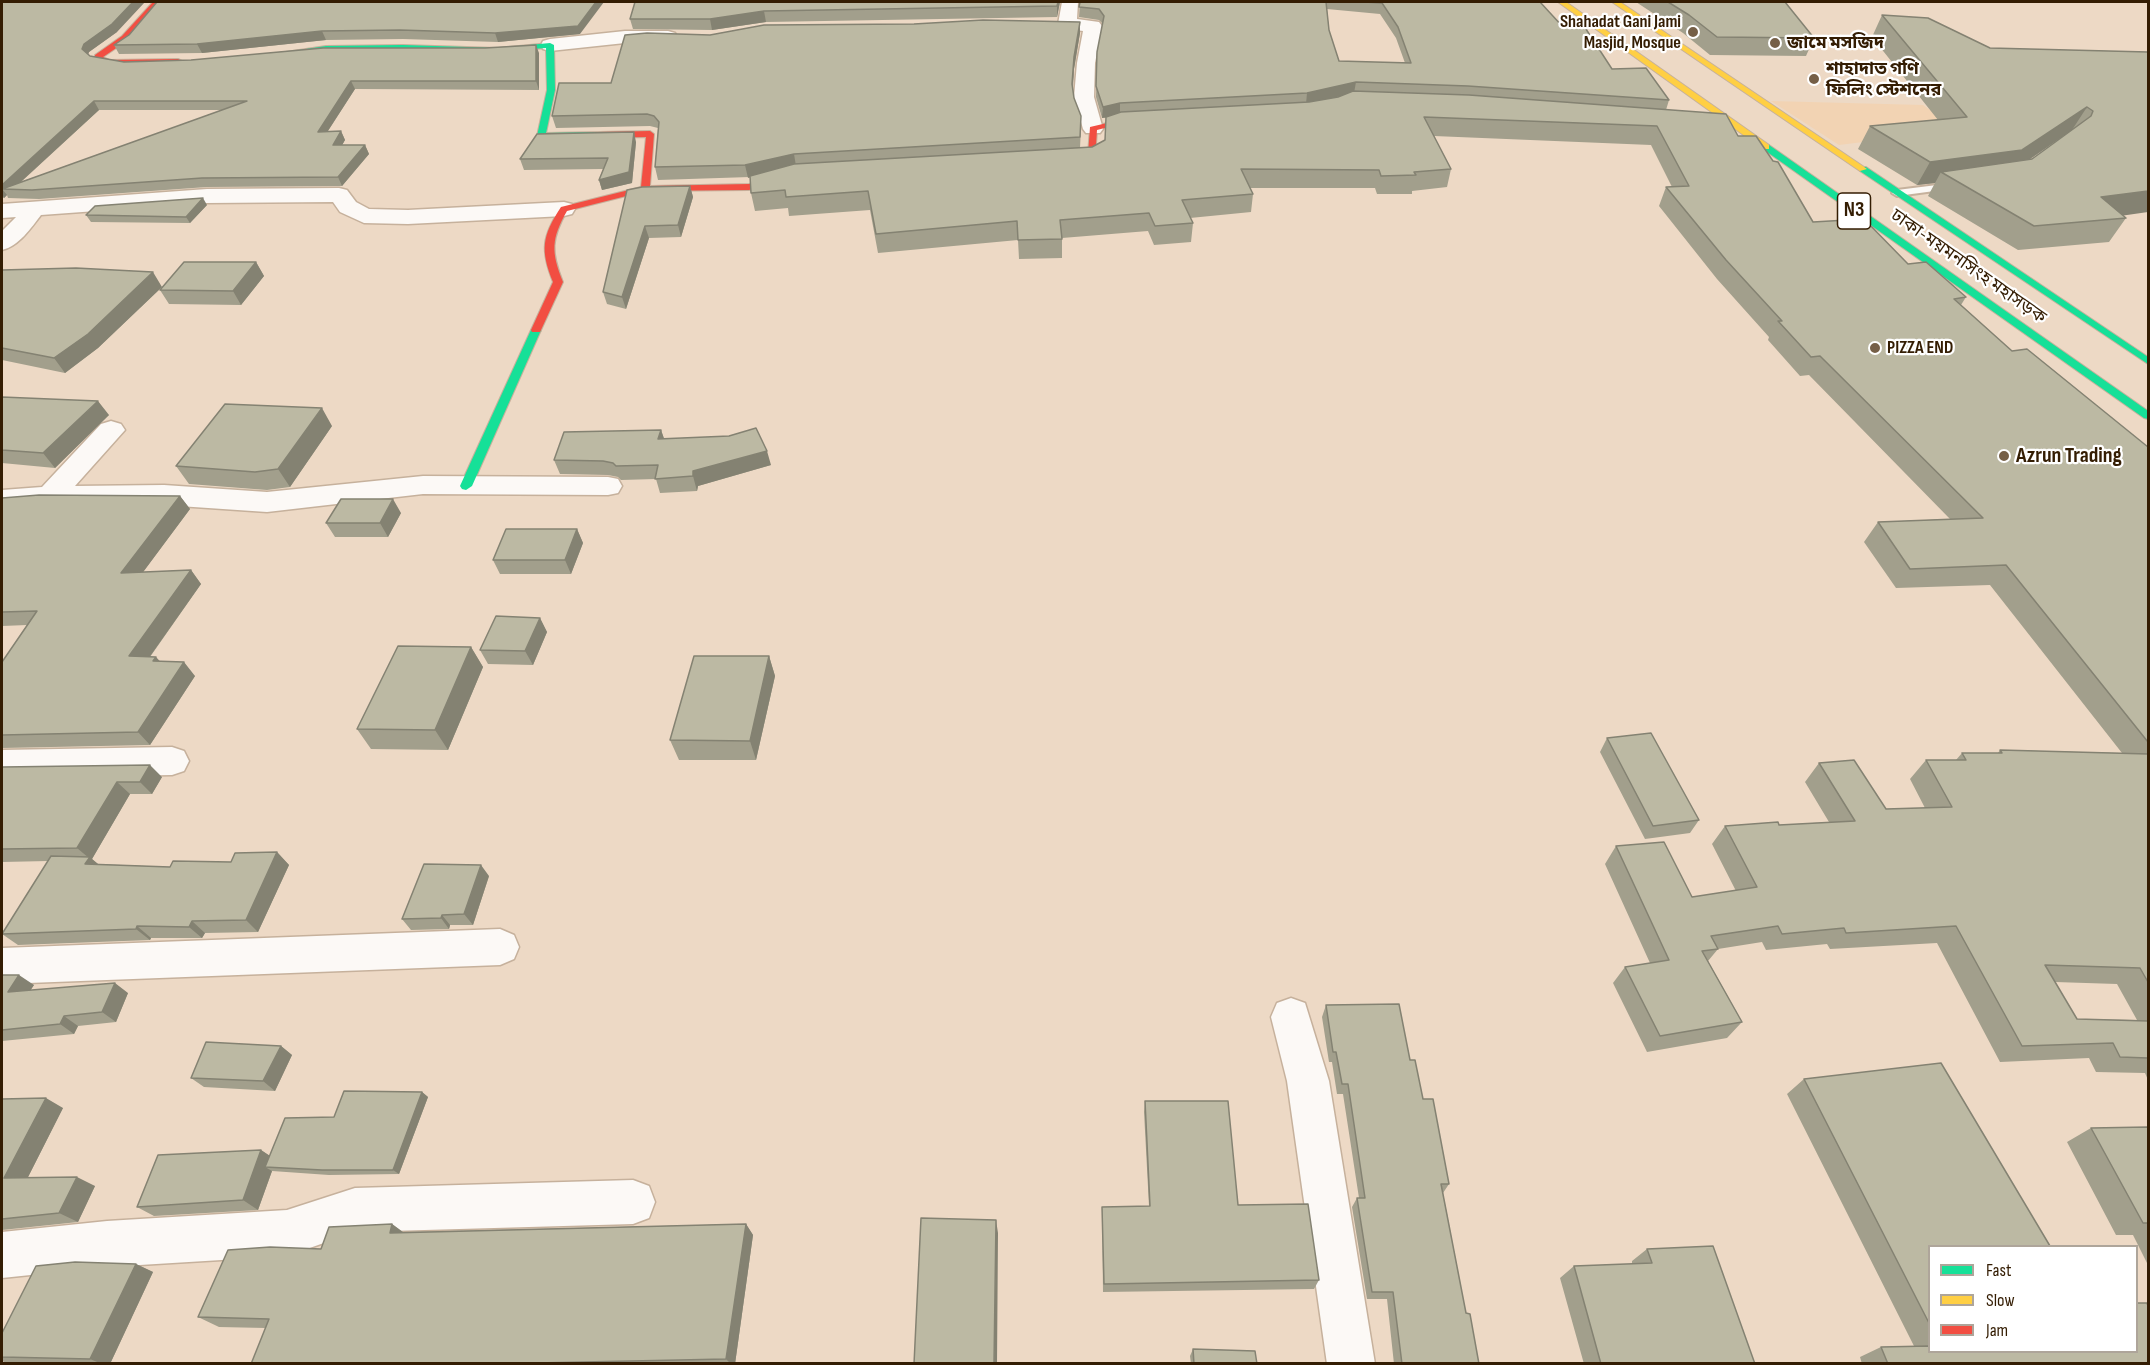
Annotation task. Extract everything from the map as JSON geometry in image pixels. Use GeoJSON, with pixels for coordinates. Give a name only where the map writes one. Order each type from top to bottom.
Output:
{"type":"FeatureCollection","features":[{"type":"Feature","properties":{"kind":"main road"},"geometry":{"type":"LineString","coordinates":[[156,2],[125,38],[98,57],[108,62],[190,61]]}},
{"type":"Feature","properties":{"kind":"main road","name":"ঢাকা-ময়মনসিংহ মহাসড়ক"},"geometry":{"type":"LineString","coordinates":[[1562,2],[1849,207],[2148,416]]}},
{"type":"Feature","properties":{"kind":"main road","name":"ঢাকা-ময়মনসিংহ মহাসড়ক"},"geometry":{"type":"LineString","coordinates":[[1616,2],[2148,361]]}},
{"type":"Feature","properties":{"kind":"main road"},"geometry":{"type":"LineString","coordinates":[[268,54],[326,48],[402,47],[498,50],[550,45],[552,90],[541,136],[650,134],[645,189]]}},
{"type":"Feature","properties":{"kind":"main road"},"geometry":{"type":"LineString","coordinates":[[1042,161],[1092,157],[1093,129],[1120,122],[1159,119]]}},
{"type":"Feature","properties":{"kind":"main road"},"geometry":{"type":"LineString","coordinates":[[1712,123],[1736,125]]}},
{"type":"Feature","properties":{"kind":"main road"},"geometry":{"type":"LineString","coordinates":[[466,486],[558,282],[546,257],[548,233],[564,209],[645,189],[749,187],[796,174],[807,174]]}},
{"type":"Feature","properties":{"kind":"street"},"geometry":{"type":"LineString","coordinates":[[1069,25],[1067,24],[1071,2]]}},
{"type":"Feature","properties":{"kind":"street"},"geometry":{"type":"LineString","coordinates":[[1048,25],[1093,26],[1086,63],[1084,97],[1093,129]]}},
{"type":"Feature","properties":{"kind":"street"},"geometry":{"type":"LineString","coordinates":[[550,45],[633,36],[688,38]]}},
{"type":"Feature","properties":{"kind":"street"},"geometry":{"type":"LineString","coordinates":[[2,211],[207,196],[273,195],[339,195],[348,207],[364,216],[408,217],[564,209]]}},
{"type":"Feature","properties":{"kind":"street"},"geometry":{"type":"LineString","coordinates":[[2,243],[20,227],[35,208]]}},
{"type":"Feature","properties":{"kind":"street"},"geometry":{"type":"LineString","coordinates":[[50,496],[111,430]]}},
{"type":"Feature","properties":{"kind":"street"},"geometry":{"type":"LineString","coordinates":[[2,500],[50,496],[164,495],[267,502],[423,485],[608,486]]}},
{"type":"Feature","properties":{"kind":"street"},"geometry":{"type":"LineString","coordinates":[[2,764],[172,761]]}},
{"type":"Feature","properties":{"kind":"street"},"geometry":{"type":"LineString","coordinates":[[2,966],[500,946]]}},
{"type":"Feature","properties":{"kind":"street"},"geometry":{"type":"LineString","coordinates":[[1291,1017],[1308,1081],[1351,1364]]}},
{"type":"Feature","properties":{"kind":"street"},"geometry":{"type":"LineString","coordinates":[[2,1255],[107,1244],[286,1233],[356,1210],[633,1202]]}},
{"type":"Feature","properties":{"kind":"lane"},"geometry":{"type":"LineString","coordinates":[[1897,193],[1966,185]]}},
{"type":"Feature","properties":{"kind":"shaded area"},"geometry":{"type":"Polygon","coordinates":[[[1771,101],[1923,105],[1959,130],[1839,145],[1771,101]]]}},
{"type":"Feature","properties":{"kind":"building"},"geometry":{"type":"Polygon","coordinates":[[[2,2],[133,2],[112,24],[84,44],[82,49],[90,56],[124,62],[191,60],[323,48],[485,48],[536,45],[536,81],[351,81],[318,132],[341,131],[333,145],[365,145],[338,177],[202,178],[32,190],[2,189],[247,101],[94,101],[2,185],[2,2]]]}},
{"type":"Feature","properties":{"kind":"building"},"geometry":{"type":"Polygon","coordinates":[[[157,2],[596,2],[578,26],[495,33],[400,30],[322,31],[197,44],[114,45],[129,35],[157,2]]]}},
{"type":"Feature","properties":{"kind":"building"},"geometry":{"type":"Polygon","coordinates":[[[635,2],[1058,2],[1057,6],[764,11],[710,19],[630,19],[635,2]]]}},
{"type":"Feature","properties":{"kind":"building"},"geometry":{"type":"Polygon","coordinates":[[[1080,2],[1326,2],[1329,30],[1339,61],[1411,63],[1398,27],[1382,3],[1364,2],[1540,2],[1563,27],[1584,26],[1612,69],[1646,68],[1669,100],[1468,86],[1356,82],[1307,93],[1120,103],[1103,107],[1096,86],[1097,52],[1104,16],[1099,9],[1079,7],[1080,2]]]}},
{"type":"Feature","properties":{"kind":"building"},"geometry":{"type":"Polygon","coordinates":[[[1668,2],[1785,2],[1814,38],[1717,37],[1668,2]]]}},
{"type":"Feature","properties":{"kind":"building"},"geometry":{"type":"Polygon","coordinates":[[[1882,15],[1928,18],[1990,48],[2148,52],[2148,191],[2101,197],[2126,218],[2034,226],[1941,172],[2032,159],[2091,116],[2093,111],[2087,107],[2022,150],[1930,162],[1870,126],[1967,117],[1882,15]]]}},
{"type":"Feature","properties":{"kind":"building"},"geometry":{"type":"Polygon","coordinates":[[[983,20],[1080,22],[1072,84],[1074,98],[1081,116],[1080,137],[794,154],[745,165],[655,167],[659,122],[654,116],[647,114],[552,116],[559,83],[611,83],[625,35],[647,33],[710,35],[764,25],[914,24],[983,20]]]}},
{"type":"Feature","properties":{"kind":"building"},"geometry":{"type":"Polygon","coordinates":[[[1353,91],[1469,95],[1726,114],[1738,136],[1756,136],[1773,161],[1778,162],[1813,222],[1864,219],[1908,264],[1926,262],[1966,297],[1954,299],[2012,351],[2027,349],[2148,447],[2148,742],[2006,565],[1910,569],[1878,522],[1983,518],[1820,356],[1811,357],[1778,321],[1782,321],[1726,260],[1666,187],[1689,186],[1657,126],[1424,117],[1451,169],[1414,172],[1416,175],[1381,176],[1379,170],[1241,169],[1253,194],[1182,200],[1193,223],[1155,226],[1149,213],[1060,220],[1062,239],[1018,240],[1017,221],[876,234],[868,191],[786,197],[785,190],[751,193],[750,176],[794,164],[1092,147],[1105,140],[1106,117],[1121,112],[1309,102],[1338,97],[1353,91]]]}},
{"type":"Feature","properties":{"kind":"building"},"geometry":{"type":"Polygon","coordinates":[[[634,132],[629,172],[599,180],[608,158],[520,159],[537,134],[634,132]]]}},
{"type":"Feature","properties":{"kind":"building"},"geometry":{"type":"Polygon","coordinates":[[[690,186],[678,225],[645,226],[622,297],[603,292],[627,190],[642,187],[690,186]]]}},
{"type":"Feature","properties":{"kind":"building"},"geometry":{"type":"Polygon","coordinates":[[[203,198],[186,217],[86,215],[95,206],[203,198]]]}},
{"type":"Feature","properties":{"kind":"building"},"geometry":{"type":"Polygon","coordinates":[[[184,262],[256,262],[233,291],[160,290],[184,262]]]}},
{"type":"Feature","properties":{"kind":"building"},"geometry":{"type":"Polygon","coordinates":[[[76,268],[153,272],[88,334],[54,358],[2,348],[2,270],[76,268]]]}},
{"type":"Feature","properties":{"kind":"building"},"geometry":{"type":"Polygon","coordinates":[[[2,397],[98,401],[43,453],[2,450],[2,397]]]}},
{"type":"Feature","properties":{"kind":"building"},"geometry":{"type":"Polygon","coordinates":[[[225,404],[322,408],[278,469],[255,472],[176,466],[225,404]]]}},
{"type":"Feature","properties":{"kind":"building"},"geometry":{"type":"Polygon","coordinates":[[[756,428],[767,451],[693,471],[693,476],[655,479],[658,465],[616,466],[603,461],[554,460],[564,432],[661,430],[658,439],[729,436],[756,428]]]}},
{"type":"Feature","properties":{"kind":"building"},"geometry":{"type":"Polygon","coordinates":[[[39,495],[180,496],[121,573],[191,570],[129,656],[156,657],[153,661],[184,662],[138,732],[2,735],[2,662],[37,611],[2,612],[2,498],[39,495]]]}},
{"type":"Feature","properties":{"kind":"building"},"geometry":{"type":"Polygon","coordinates":[[[341,499],[393,499],[380,523],[326,523],[341,499]]]}},
{"type":"Feature","properties":{"kind":"building"},"geometry":{"type":"Polygon","coordinates":[[[506,529],[577,529],[565,560],[493,560],[506,529]]]}},
{"type":"Feature","properties":{"kind":"building"},"geometry":{"type":"Polygon","coordinates":[[[496,616],[540,618],[525,651],[480,650],[496,616]]]}},
{"type":"Feature","properties":{"kind":"building"},"geometry":{"type":"Polygon","coordinates":[[[398,646],[471,647],[435,730],[357,729],[398,646]]]}},
{"type":"Feature","properties":{"kind":"building"},"geometry":{"type":"Polygon","coordinates":[[[694,656],[769,656],[750,741],[670,740],[694,656]]]}},
{"type":"Feature","properties":{"kind":"building"},"geometry":{"type":"Polygon","coordinates":[[[1651,733],[1699,820],[1653,826],[1607,738],[1651,733]]]}},
{"type":"Feature","properties":{"kind":"building"},"geometry":{"type":"Polygon","coordinates":[[[2000,750],[2148,754],[2148,982],[2140,968],[2045,965],[2077,1019],[2148,1021],[2148,1058],[2120,1057],[2113,1043],[2022,1046],[1956,926],[1846,933],[1844,928],[1782,934],[1778,926],[1711,936],[1718,949],[1702,951],[1742,1022],[1660,1036],[1625,967],[1669,960],[1616,846],[1664,842],[1692,897],[1757,887],[1725,826],[1778,822],[1779,825],[1855,821],[1819,763],[1854,760],[1886,809],[1952,807],[1926,760],[1966,760],[1962,753],[2002,753],[2000,750]]]}},
{"type":"Feature","properties":{"kind":"building"},"geometry":{"type":"Polygon","coordinates":[[[150,765],[140,782],[117,782],[77,848],[2,849],[2,767],[150,765]]]}},
{"type":"Feature","properties":{"kind":"building"},"geometry":{"type":"Polygon","coordinates":[[[277,852],[246,920],[192,921],[189,927],[137,926],[136,929],[2,934],[51,856],[90,857],[85,864],[170,867],[173,861],[231,862],[235,853],[277,852]]]}},
{"type":"Feature","properties":{"kind":"building"},"geometry":{"type":"Polygon","coordinates":[[[424,864],[481,865],[464,914],[442,915],[441,918],[402,919],[424,864]]]}},
{"type":"Feature","properties":{"kind":"building"},"geometry":{"type":"Polygon","coordinates":[[[2,975],[19,975],[8,992],[115,983],[102,1012],[64,1016],[60,1024],[2,1030],[2,975]]]}},
{"type":"Feature","properties":{"kind":"building"},"geometry":{"type":"Polygon","coordinates":[[[1399,1004],[1410,1060],[1415,1060],[1423,1099],[1433,1099],[1449,1184],[1441,1184],[1466,1313],[1470,1314],[1479,1364],[1402,1364],[1393,1292],[1372,1292],[1357,1198],[1365,1198],[1348,1084],[1342,1084],[1336,1052],[1333,1052],[1326,1005],[1399,1004]]]}},
{"type":"Feature","properties":{"kind":"building"},"geometry":{"type":"Polygon","coordinates":[[[206,1042],[281,1046],[263,1081],[191,1078],[206,1042]]]}},
{"type":"Feature","properties":{"kind":"building"},"geometry":{"type":"Polygon","coordinates":[[[1941,1063],[2049,1245],[1928,1245],[1928,1321],[1804,1079],[1941,1063]]]}},
{"type":"Feature","properties":{"kind":"building"},"geometry":{"type":"Polygon","coordinates":[[[344,1091],[422,1092],[393,1170],[265,1167],[285,1118],[334,1117],[344,1091]]]}},
{"type":"Feature","properties":{"kind":"building"},"geometry":{"type":"Polygon","coordinates":[[[46,1098],[4,1178],[77,1177],[59,1213],[2,1219],[2,1099],[46,1098]]]}},
{"type":"Feature","properties":{"kind":"building"},"geometry":{"type":"Polygon","coordinates":[[[1145,1101],[1228,1101],[1238,1205],[1308,1204],[1319,1280],[1104,1284],[1102,1207],[1150,1206],[1145,1101]]]}},
{"type":"Feature","properties":{"kind":"building"},"geometry":{"type":"Polygon","coordinates":[[[2148,1127],[2148,1223],[2143,1223],[2091,1128],[2148,1127]]]}},
{"type":"Feature","properties":{"kind":"building"},"geometry":{"type":"Polygon","coordinates":[[[261,1150],[243,1200],[137,1207],[158,1155],[261,1150]]]}},
{"type":"Feature","properties":{"kind":"building"},"geometry":{"type":"Polygon","coordinates":[[[921,1218],[996,1220],[994,1364],[914,1364],[921,1218]]]}},
{"type":"Feature","properties":{"kind":"building"},"geometry":{"type":"Polygon","coordinates":[[[392,1224],[390,1233],[746,1224],[726,1359],[488,1364],[251,1364],[269,1319],[198,1317],[228,1250],[270,1247],[321,1249],[329,1227],[392,1224]]]}},
{"type":"Feature","properties":{"kind":"building"},"geometry":{"type":"Polygon","coordinates":[[[1713,1246],[1755,1364],[1601,1364],[1574,1266],[1652,1263],[1647,1249],[1713,1246]]]}},
{"type":"Feature","properties":{"kind":"building"},"geometry":{"type":"Polygon","coordinates":[[[75,1262],[136,1264],[90,1359],[2,1357],[2,1333],[36,1266],[75,1262]]]}},
{"type":"Feature","properties":{"kind":"building"},"geometry":{"type":"Polygon","coordinates":[[[2138,1303],[2147,1303],[2148,1306],[2148,1364],[1888,1364],[1881,1347],[1928,1346],[1928,1353],[2138,1353],[2138,1303]]]}},
{"type":"Feature","properties":{"kind":"building"},"geometry":{"type":"Polygon","coordinates":[[[1193,1349],[1255,1351],[1257,1364],[1194,1364],[1193,1349]]]}},
{"type":"Feature","properties":{"kind":"traffic: fast"},"geometry":{"type":"LineString","coordinates":[[283,53],[326,48],[403,47],[498,50],[550,45],[551,90],[541,136],[600,135]]}},
{"type":"Feature","properties":{"kind":"traffic: fast"},"geometry":{"type":"LineString","coordinates":[[1766,147],[2148,416]]}},
{"type":"Feature","properties":{"kind":"traffic: fast"},"geometry":{"type":"LineString","coordinates":[[1863,169],[2148,361]]}},
{"type":"Feature","properties":{"kind":"traffic: fast"},"geometry":{"type":"LineString","coordinates":[[466,486],[536,330]]}},
{"type":"Feature","properties":{"kind":"traffic: slow"},"geometry":{"type":"LineString","coordinates":[[1562,2],[1766,147]]}},
{"type":"Feature","properties":{"kind":"traffic: slow"},"geometry":{"type":"LineString","coordinates":[[1616,2],[1863,169]]}},
{"type":"Feature","properties":{"kind":"traffic: jam"},"geometry":{"type":"LineString","coordinates":[[156,2],[125,38],[98,57],[108,62],[178,61]]}},
{"type":"Feature","properties":{"kind":"traffic: jam"},"geometry":{"type":"LineString","coordinates":[[1059,160],[1092,157],[1093,129],[1120,122],[1150,120]]}},
{"type":"Feature","properties":{"kind":"traffic: jam"},"geometry":{"type":"LineString","coordinates":[[536,330],[558,282],[550,261],[549,245],[553,229],[564,209],[645,189],[650,134],[600,135]]}},
{"type":"Feature","properties":{"kind":"traffic: jam"},"geometry":{"type":"LineString","coordinates":[[647,189],[749,187],[795,175]]}},
{"type":"Feature","properties":{"kind":"place","name":"Shahadat Gani Jami Masjid, Mosque"},"geometry":{"type":"Point","coordinates":[1693,32]}},
{"type":"Feature","properties":{"kind":"place","name":"জামে মসজিদ"},"geometry":{"type":"Point","coordinates":[1775,43]}},
{"type":"Feature","properties":{"kind":"place","name":"শাহাদাত গণি ফিলিং স্টেশনের"},"geometry":{"type":"Point","coordinates":[1814,79]}},
{"type":"Feature","properties":{"kind":"place","name":"PIZZA END"},"geometry":{"type":"Point","coordinates":[1875,348]}},
{"type":"Feature","properties":{"kind":"place","name":"Azrun Trading"},"geometry":{"type":"Point","coordinates":[2004,456]}}]}
